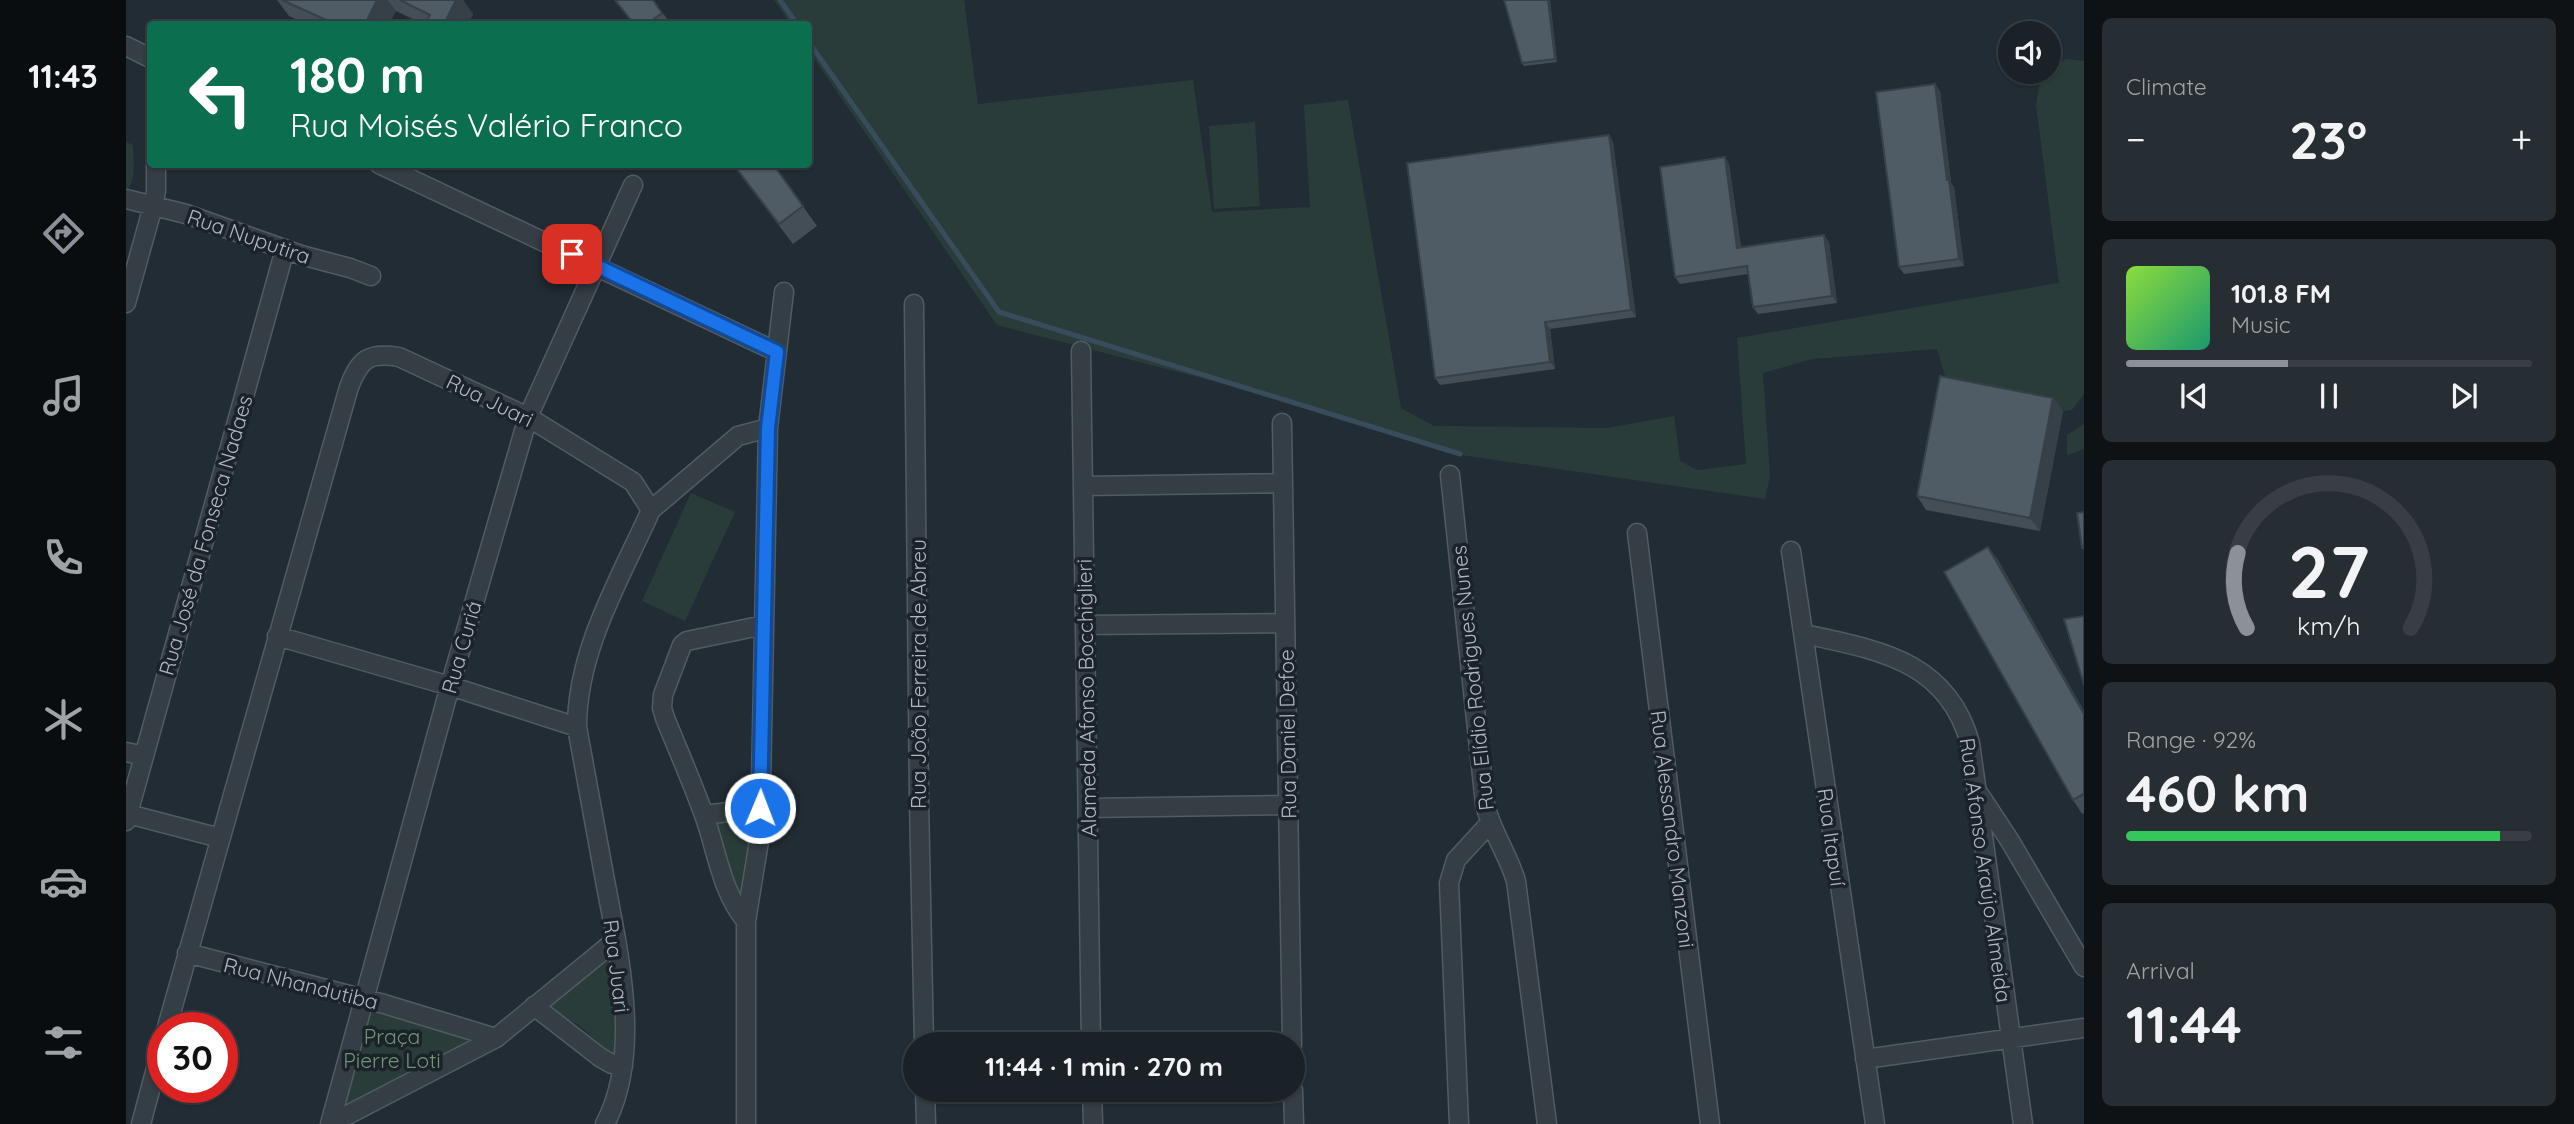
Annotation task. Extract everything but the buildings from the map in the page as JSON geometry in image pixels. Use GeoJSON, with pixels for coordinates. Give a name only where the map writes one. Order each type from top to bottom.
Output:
{"type":"FeatureCollection","features":[{"type":"Feature","properties":{"kind":"street"},"geometry":{"type":"LineString","coordinates":[[126,46],[147,56]]}},
{"type":"Feature","properties":{"kind":"street"},"geometry":{"type":"LineString","coordinates":[[126,303],[153,206],[156,168]]}},
{"type":"Feature","properties":{"kind":"street"},"geometry":{"type":"LineString","coordinates":[[388,168],[777,352]]}},
{"type":"Feature","properties":{"kind":"street","name":"Rua Curiá"},"geometry":{"type":"LineString","coordinates":[[330,1124],[450,686],[528,417],[634,185]]}},
{"type":"Feature","properties":{"kind":"street","name":"Rua Nuputira"},"geometry":{"type":"LineString","coordinates":[[126,199],[197,218],[371,276]]}},
{"type":"Feature","properties":{"kind":"street","name":"Rua José da Fonseca Nadaes"},"geometry":{"type":"LineString","coordinates":[[127,818],[135,754],[285,249]]}},
{"type":"Feature","properties":{"kind":"street"},"geometry":{"type":"LineString","coordinates":[[746,1124],[746,921],[759,849],[768,428],[783,292]]}},
{"type":"Feature","properties":{"kind":"street","name":"Rua João Ferreira de Abreu"},"geometry":{"type":"LineString","coordinates":[[914,304],[924,1032]]}},
{"type":"Feature","properties":{"kind":"street","name":"Alameda Afonso Bocchiglieri"},"geometry":{"type":"LineString","coordinates":[[1081,351],[1091,1032]]}},
{"type":"Feature","properties":{"kind":"street","name":"Rua Juari"},"geometry":{"type":"LineString","coordinates":[[171,1012],[349,387],[355,371],[365,360],[380,354],[399,357],[528,417],[633,482],[651,510],[597,630],[577,701],[577,727],[616,940],[623,996],[623,1066],[605,1124]]}},
{"type":"Feature","properties":{"kind":"street","name":"Rua Daniel Defoe"},"geometry":{"type":"LineString","coordinates":[[1282,423],[1292,1032]]}},
{"type":"Feature","properties":{"kind":"street"},"geometry":{"type":"LineString","coordinates":[[651,510],[738,436],[768,428]]}},
{"type":"Feature","properties":{"kind":"street","name":"Rua Elídio Rodrigues Nunes"},"geometry":{"type":"LineString","coordinates":[[1450,475],[1485,804],[1489,824],[1506,852],[1516,881],[1547,1124]]}},
{"type":"Feature","properties":{"kind":"street"},"geometry":{"type":"LineString","coordinates":[[1083,485],[1283,483]]}},
{"type":"Feature","properties":{"kind":"street","name":"Rua Alessandro Manzoni"},"geometry":{"type":"LineString","coordinates":[[1637,533],[1710,1124]]}},
{"type":"Feature","properties":{"kind":"street","name":"Rua Itapuí"},"geometry":{"type":"LineString","coordinates":[[1791,551],[1875,1124]]}},
{"type":"Feature","properties":{"kind":"street"},"geometry":{"type":"LineString","coordinates":[[1085,625],[1285,623]]}},
{"type":"Feature","properties":{"kind":"street"},"geometry":{"type":"LineString","coordinates":[[746,921],[727,892],[704,815],[662,708],[663,695],[681,645],[687,641],[764,625]]}},
{"type":"Feature","properties":{"kind":"street","name":"Rua Afonso Araújo Almeida"},"geometry":{"type":"LineString","coordinates":[[1804,635],[1877,650],[1906,664],[1932,681],[1952,701],[1963,720],[1970,744],[2023,1124]]}},
{"type":"Feature","properties":{"kind":"street"},"geometry":{"type":"LineString","coordinates":[[277,636],[450,686],[577,727]]}},
{"type":"Feature","properties":{"kind":"street"},"geometry":{"type":"LineString","coordinates":[[1974,786],[2011,841],[2084,967]]}},
{"type":"Feature","properties":{"kind":"street"},"geometry":{"type":"LineString","coordinates":[[1088,808],[1288,805]]}},
{"type":"Feature","properties":{"kind":"street"},"geometry":{"type":"LineString","coordinates":[[704,815],[760,808]]}},
{"type":"Feature","properties":{"kind":"street"},"geometry":{"type":"LineString","coordinates":[[127,818],[220,838]]}},
{"type":"Feature","properties":{"kind":"street"},"geometry":{"type":"LineString","coordinates":[[1460,1124],[1449,883],[1456,860],[1489,824]]}},
{"type":"Feature","properties":{"kind":"street"},"geometry":{"type":"LineString","coordinates":[[330,1124],[496,1038],[616,940]]}},
{"type":"Feature","properties":{"kind":"street","name":"Rua Nhandutiba"},"geometry":{"type":"LineString","coordinates":[[187,953],[364,999],[496,1038]]}},
{"type":"Feature","properties":{"kind":"street"},"geometry":{"type":"LineString","coordinates":[[534,1006],[601,1058],[623,1066]]}},
{"type":"Feature","properties":{"kind":"street"},"geometry":{"type":"LineString","coordinates":[[1865,1059],[2084,1028]]}},
{"type":"Feature","properties":{"kind":"street"},"geometry":{"type":"LineString","coordinates":[[141,1124],[147,1102]]}},
{"type":"Feature","properties":{"kind":"street"},"geometry":{"type":"LineString","coordinates":[[925,1102],[926,1124]]}},
{"type":"Feature","properties":{"kind":"street"},"geometry":{"type":"LineString","coordinates":[[1092,1102],[1093,1124]]}},
{"type":"Feature","properties":{"kind":"street"},"geometry":{"type":"LineString","coordinates":[[1293,1102],[1294,1124]]}},
{"type":"Feature","properties":{"kind":"green space"},"geometry":{"type":"Polygon","coordinates":[[[774,0],[964,0],[978,104],[1193,80],[1212,212],[1310,207],[1304,105],[1348,100],[1401,408],[1434,426],[1607,428],[1674,416],[1680,461],[1697,470],[1746,464],[1737,338],[2059,283],[2036,105],[2040,84],[2061,84],[2061,63],[2065,59],[2084,61],[2084,394],[2072,410],[2063,411],[1949,390],[1937,349],[1812,359],[1763,373],[1770,476],[1765,499],[1461,455],[1236,387],[997,325],[812,55],[812,21],[789,21],[774,0]]]}},
{"type":"Feature","properties":{"kind":"green space"},"geometry":{"type":"Polygon","coordinates":[[[1255,122],[1260,206],[1214,209],[1209,126],[1255,122]]]}},
{"type":"Feature","properties":{"kind":"green space"},"geometry":{"type":"Polygon","coordinates":[[[126,142],[133,145],[134,163],[132,182],[126,191],[126,142]]]}},
{"type":"Feature","properties":{"kind":"green space"},"geometry":{"type":"Polygon","coordinates":[[[2084,424],[2084,449],[2067,455],[2067,435],[2084,424]]]}},
{"type":"Feature","properties":{"kind":"green space"},"geometry":{"type":"Polygon","coordinates":[[[691,493],[735,512],[685,621],[642,601],[691,493]]]}},
{"type":"Feature","properties":{"kind":"green space"},"geometry":{"type":"Polygon","coordinates":[[[751,817],[741,900],[714,821],[751,817]]]}},
{"type":"Feature","properties":{"kind":"green space"},"geometry":{"type":"Polygon","coordinates":[[[610,952],[616,996],[615,1058],[580,1026],[543,1005],[610,952]]]}},
{"type":"Feature","properties":{"kind":"green space","name":"Praça Pierre Loti"},"geometry":{"type":"Polygon","coordinates":[[[368,1008],[479,1041],[341,1112],[368,1008]]]}},
{"type":"Feature","properties":{"kind":"waterway"},"geometry":{"type":"LineString","coordinates":[[780,0],[795,21]]}},
{"type":"Feature","properties":{"kind":"waterway"},"geometry":{"type":"LineString","coordinates":[[812,47],[999,312],[1460,454]]}},
{"type":"Feature","properties":{"kind":"route"},"geometry":{"type":"LineString","coordinates":[[572,254],[777,352],[768,428],[760,808]]}}]}
